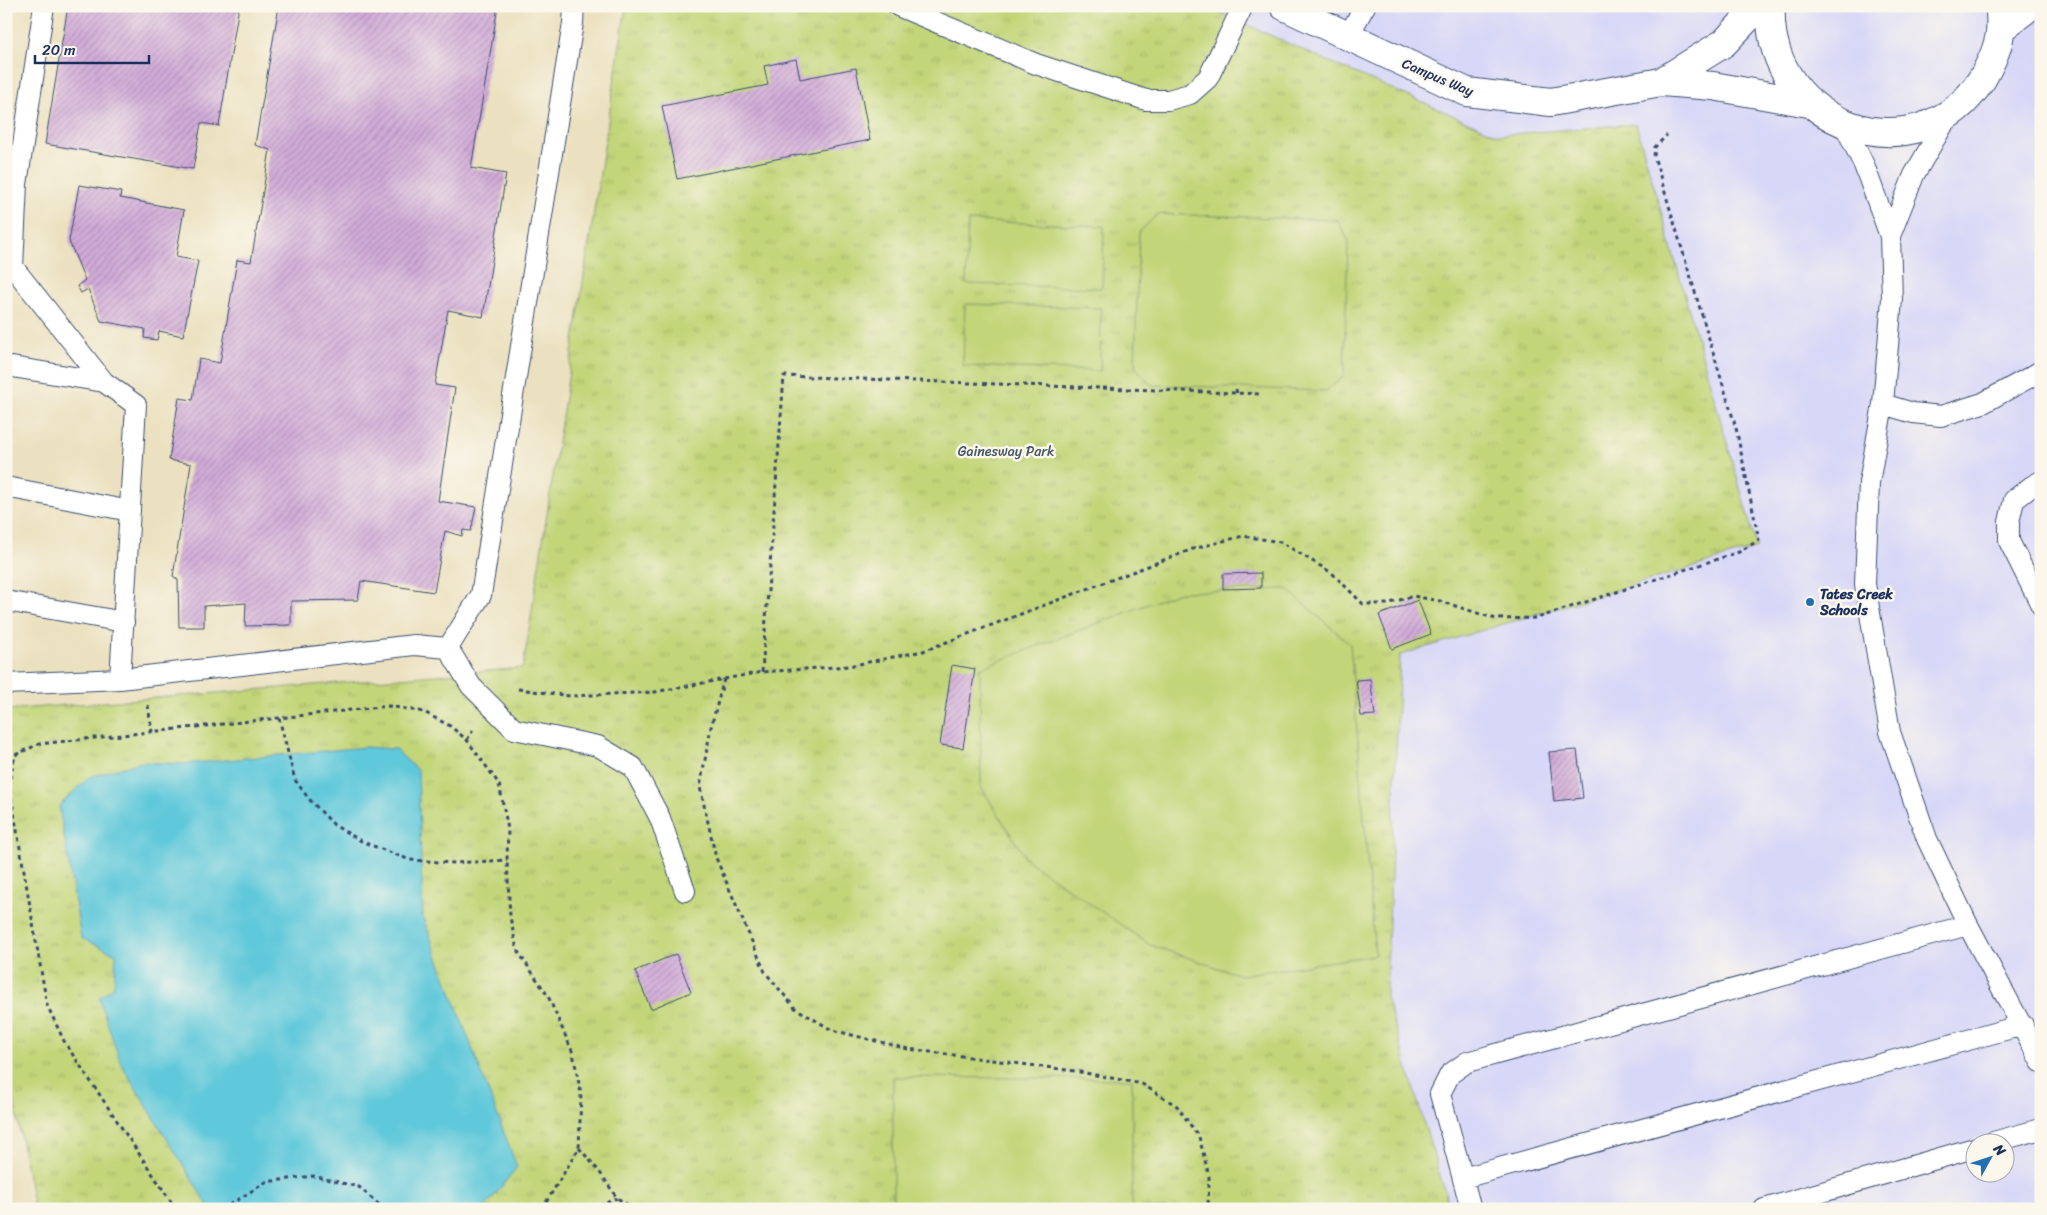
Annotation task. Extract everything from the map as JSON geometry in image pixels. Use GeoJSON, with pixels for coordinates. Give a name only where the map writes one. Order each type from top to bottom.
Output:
{"type":"FeatureCollection","features":[{"type":"Feature","properties":{"kind":"street","name":"Campus Way"},"geometry":{"type":"LineString","coordinates":[[1284,6],[1467,92],[1500,98],[1551,102],[1661,82],[1713,86],[1808,103]]}},
{"type":"Feature","properties":{"kind":"street","name":"Campus Way"},"geometry":{"type":"LineString","coordinates":[[1661,82],[1724,42],[1759,6]]}},
{"type":"Feature","properties":{"kind":"street"},"geometry":{"type":"LineString","coordinates":[[1771,6],[1770,21],[1775,51],[1789,79],[1808,103],[1844,124],[1871,131],[1899,131],[1925,125],[1950,113],[1974,92],[1990,64],[2000,34],[2000,6]]}},
{"type":"Feature","properties":{"kind":"lane"},"geometry":{"type":"LineString","coordinates":[[44,6],[12,183],[10,266],[104,382],[136,405],[120,679]]}},
{"type":"Feature","properties":{"kind":"lane"},"geometry":{"type":"LineString","coordinates":[[448,648],[481,595],[573,23],[574,6]]}},
{"type":"Feature","properties":{"kind":"lane"},"geometry":{"type":"LineString","coordinates":[[898,6],[1036,64],[1146,100],[1168,100],[1190,94],[1208,78],[1243,6]]}},
{"type":"Feature","properties":{"kind":"lane"},"geometry":{"type":"LineString","coordinates":[[1348,36],[1365,6]]}},
{"type":"Feature","properties":{"kind":"lane"},"geometry":{"type":"LineString","coordinates":[[2000,34],[2037,6]]}},
{"type":"Feature","properties":{"kind":"lane"},"geometry":{"type":"LineString","coordinates":[[1890,236],[1914,175],[1950,113]]}},
{"type":"Feature","properties":{"kind":"lane"},"geometry":{"type":"LineString","coordinates":[[1844,124],[1864,165],[1890,236],[1892,299],[1883,404],[1869,483],[1865,584],[1890,732],[1927,839],[1968,925],[2040,1059]]}},
{"type":"Feature","properties":{"kind":"lane"},"geometry":{"type":"LineString","coordinates":[[6,366],[104,382]]}},
{"type":"Feature","properties":{"kind":"lane"},"geometry":{"type":"LineString","coordinates":[[1883,404],[1914,413],[1941,416],[1983,402],[2041,371]]}},
{"type":"Feature","properties":{"kind":"lane"},"geometry":{"type":"LineString","coordinates":[[2041,481],[2014,500],[2009,522],[2009,541],[2041,605]]}},
{"type":"Feature","properties":{"kind":"lane"},"geometry":{"type":"LineString","coordinates":[[6,487],[130,510]]}},
{"type":"Feature","properties":{"kind":"lane"},"geometry":{"type":"LineString","coordinates":[[6,600],[124,622]]}},
{"type":"Feature","properties":{"kind":"lane"},"geometry":{"type":"LineString","coordinates":[[6,684],[120,679],[414,645],[448,648]]}},
{"type":"Feature","properties":{"kind":"lane"},"geometry":{"type":"LineString","coordinates":[[448,648],[471,686],[514,729],[598,746],[633,767],[660,818],[685,891]]}},
{"type":"Feature","properties":{"kind":"lane"},"geometry":{"type":"LineString","coordinates":[[1471,1209],[1440,1094],[1450,1074],[1467,1062],[1968,925]]}},
{"type":"Feature","properties":{"kind":"lane"},"geometry":{"type":"LineString","coordinates":[[1463,1178],[2023,1025]]}},
{"type":"Feature","properties":{"kind":"lane"},"geometry":{"type":"LineString","coordinates":[[2014,1136],[2041,1129]]}},
{"type":"Feature","properties":{"kind":"lane"},"geometry":{"type":"LineString","coordinates":[[1764,1209],[1964,1151]]}},
{"type":"Feature","properties":{"kind":"path"},"geometry":{"type":"LineString","coordinates":[[466,740],[501,687],[570,696],[655,692],[762,672],[849,666],[922,650],[1193,549],[1242,536],[1281,542],[1332,573],[1363,604],[1387,604],[1413,596],[1440,601],[1496,619],[1537,618],[1739,552],[1759,540],[1736,428],[1654,156],[1654,148],[1667,134]]}},
{"type":"Feature","properties":{"kind":"path"},"geometry":{"type":"LineString","coordinates":[[762,672],[784,376],[1261,394]]}},
{"type":"Feature","properties":{"kind":"path"},"geometry":{"type":"LineString","coordinates":[[1236,388],[1236,394]]}},
{"type":"Feature","properties":{"kind":"path"},"geometry":{"type":"LineString","coordinates":[[724,679],[711,726],[700,786],[716,858],[765,972],[795,1008],[832,1030],[908,1049],[1075,1070],[1142,1084],[1177,1106],[1199,1136],[1209,1176],[1208,1209]]}},
{"type":"Feature","properties":{"kind":"path"},"geometry":{"type":"LineString","coordinates":[[148,706],[152,732]]}},
{"type":"Feature","properties":{"kind":"path"},"geometry":{"type":"LineString","coordinates":[[176,1209],[70,1051],[47,1005],[9,784],[15,755],[40,744],[389,706],[424,712],[450,726],[466,740],[499,784],[508,829],[507,860],[510,917],[517,950],[548,996],[573,1053],[581,1094],[579,1148],[542,1209]]}},
{"type":"Feature","properties":{"kind":"path"},"geometry":{"type":"LineString","coordinates":[[279,718],[295,780],[334,825],[363,842],[410,860],[455,863],[507,860]]}},
{"type":"Feature","properties":{"kind":"path"},"geometry":{"type":"LineString","coordinates":[[6,808],[12,807]]}},
{"type":"Feature","properties":{"kind":"path"},"geometry":{"type":"LineString","coordinates":[[579,1148],[599,1171],[617,1198],[635,1209]]}},
{"type":"Feature","properties":{"kind":"path"},"geometry":{"type":"LineString","coordinates":[[223,1209],[266,1182],[313,1176],[359,1186],[384,1209]]}},
{"type":"Feature","properties":{"kind":"path"},"geometry":{"type":"LineString","coordinates":[[592,1209],[617,1198]]}},
{"type":"Feature","properties":{"kind":"shaded area","name":"Tates Creek Schools"},"geometry":{"type":"Polygon","coordinates":[[[1206,6],[2041,6],[2041,1209],[1450,1209],[1386,997],[1400,655],[1757,549],[1636,124],[1498,135],[1206,6]]]}},
{"type":"Feature","properties":{"kind":"green space","name":"Gainesway Park"},"geometry":{"type":"Polygon","coordinates":[[[626,6],[1206,6],[1498,135],[1636,124],[1757,548],[1400,655],[1386,997],[1450,1209],[34,1209],[6,1056],[6,710],[523,668],[626,6]]]}},
{"type":"Feature","properties":{"kind":"green space"},"geometry":{"type":"Polygon","coordinates":[[[1158,214],[1337,220],[1348,240],[1344,376],[1326,391],[1151,385],[1135,367],[1139,232],[1158,214]]]}},
{"type":"Feature","properties":{"kind":"green space"},"geometry":{"type":"Polygon","coordinates":[[[968,221],[1104,226],[1102,288],[966,284],[968,221]]]}},
{"type":"Feature","properties":{"kind":"green space"},"geometry":{"type":"Polygon","coordinates":[[[965,304],[1101,308],[1100,371],[963,366],[965,304]]]}},
{"type":"Feature","properties":{"kind":"green space"},"geometry":{"type":"Polygon","coordinates":[[[1287,589],[1350,644],[1375,955],[1240,975],[1150,945],[1027,860],[981,787],[980,668],[1180,592],[1287,589]]]}},
{"type":"Feature","properties":{"kind":"green space"},"geometry":{"type":"Polygon","coordinates":[[[893,1077],[1132,1079],[1132,1209],[893,1209],[893,1077]]]}},
{"type":"Feature","properties":{"kind":"water"},"geometry":{"type":"Polygon","coordinates":[[[366,747],[395,749],[418,771],[423,918],[517,1167],[484,1209],[210,1209],[121,1064],[99,998],[114,986],[116,954],[81,938],[59,806],[89,777],[142,762],[183,764],[366,747]]]}},
{"type":"Feature","properties":{"kind":"building"},"geometry":{"type":"Polygon","coordinates":[[[68,6],[239,6],[219,126],[201,123],[193,169],[45,144],[68,6]]]}},
{"type":"Feature","properties":{"kind":"building"},"geometry":{"type":"Polygon","coordinates":[[[279,6],[498,6],[471,168],[506,174],[483,317],[448,310],[435,385],[455,388],[438,501],[476,507],[471,531],[463,530],[462,536],[445,531],[434,592],[361,581],[358,600],[291,601],[291,625],[245,626],[246,603],[204,606],[204,627],[179,627],[178,580],[173,576],[191,464],[169,460],[179,398],[193,400],[199,359],[220,363],[237,260],[251,262],[270,150],[255,145],[279,6]]]}},
{"type":"Feature","properties":{"kind":"building"},"geometry":{"type":"Polygon","coordinates":[[[796,59],[800,79],[856,68],[870,140],[677,179],[662,106],[768,85],[764,66],[796,59]]]}},
{"type":"Feature","properties":{"kind":"building"},"geometry":{"type":"Polygon","coordinates":[[[79,185],[121,192],[120,198],[184,210],[176,257],[198,261],[183,336],[159,331],[157,340],[144,338],[145,329],[101,321],[88,289],[81,293],[77,286],[85,280],[69,241],[79,185]]]}},
{"type":"Feature","properties":{"kind":"building"},"geometry":{"type":"Polygon","coordinates":[[[1261,573],[1261,588],[1223,589],[1223,574],[1261,573]]]}},
{"type":"Feature","properties":{"kind":"building"},"geometry":{"type":"Polygon","coordinates":[[[1418,600],[1431,634],[1392,649],[1379,615],[1418,600]]]}},
{"type":"Feature","properties":{"kind":"building"},"geometry":{"type":"Polygon","coordinates":[[[952,665],[975,669],[963,748],[940,745],[952,665]]]}},
{"type":"Feature","properties":{"kind":"building"},"geometry":{"type":"Polygon","coordinates":[[[1370,679],[1375,715],[1361,716],[1356,680],[1370,679]]]}},
{"type":"Feature","properties":{"kind":"building"},"geometry":{"type":"Polygon","coordinates":[[[1577,750],[1583,798],[1554,801],[1549,752],[1577,750]]]}},
{"type":"Feature","properties":{"kind":"building"},"geometry":{"type":"Polygon","coordinates":[[[676,954],[691,992],[651,1009],[635,971],[676,954]]]}},
{"type":"Feature","properties":{"kind":"place","name":"Tates Creek Schools"},"geometry":{"type":"Point","coordinates":[1810,602]}}]}
